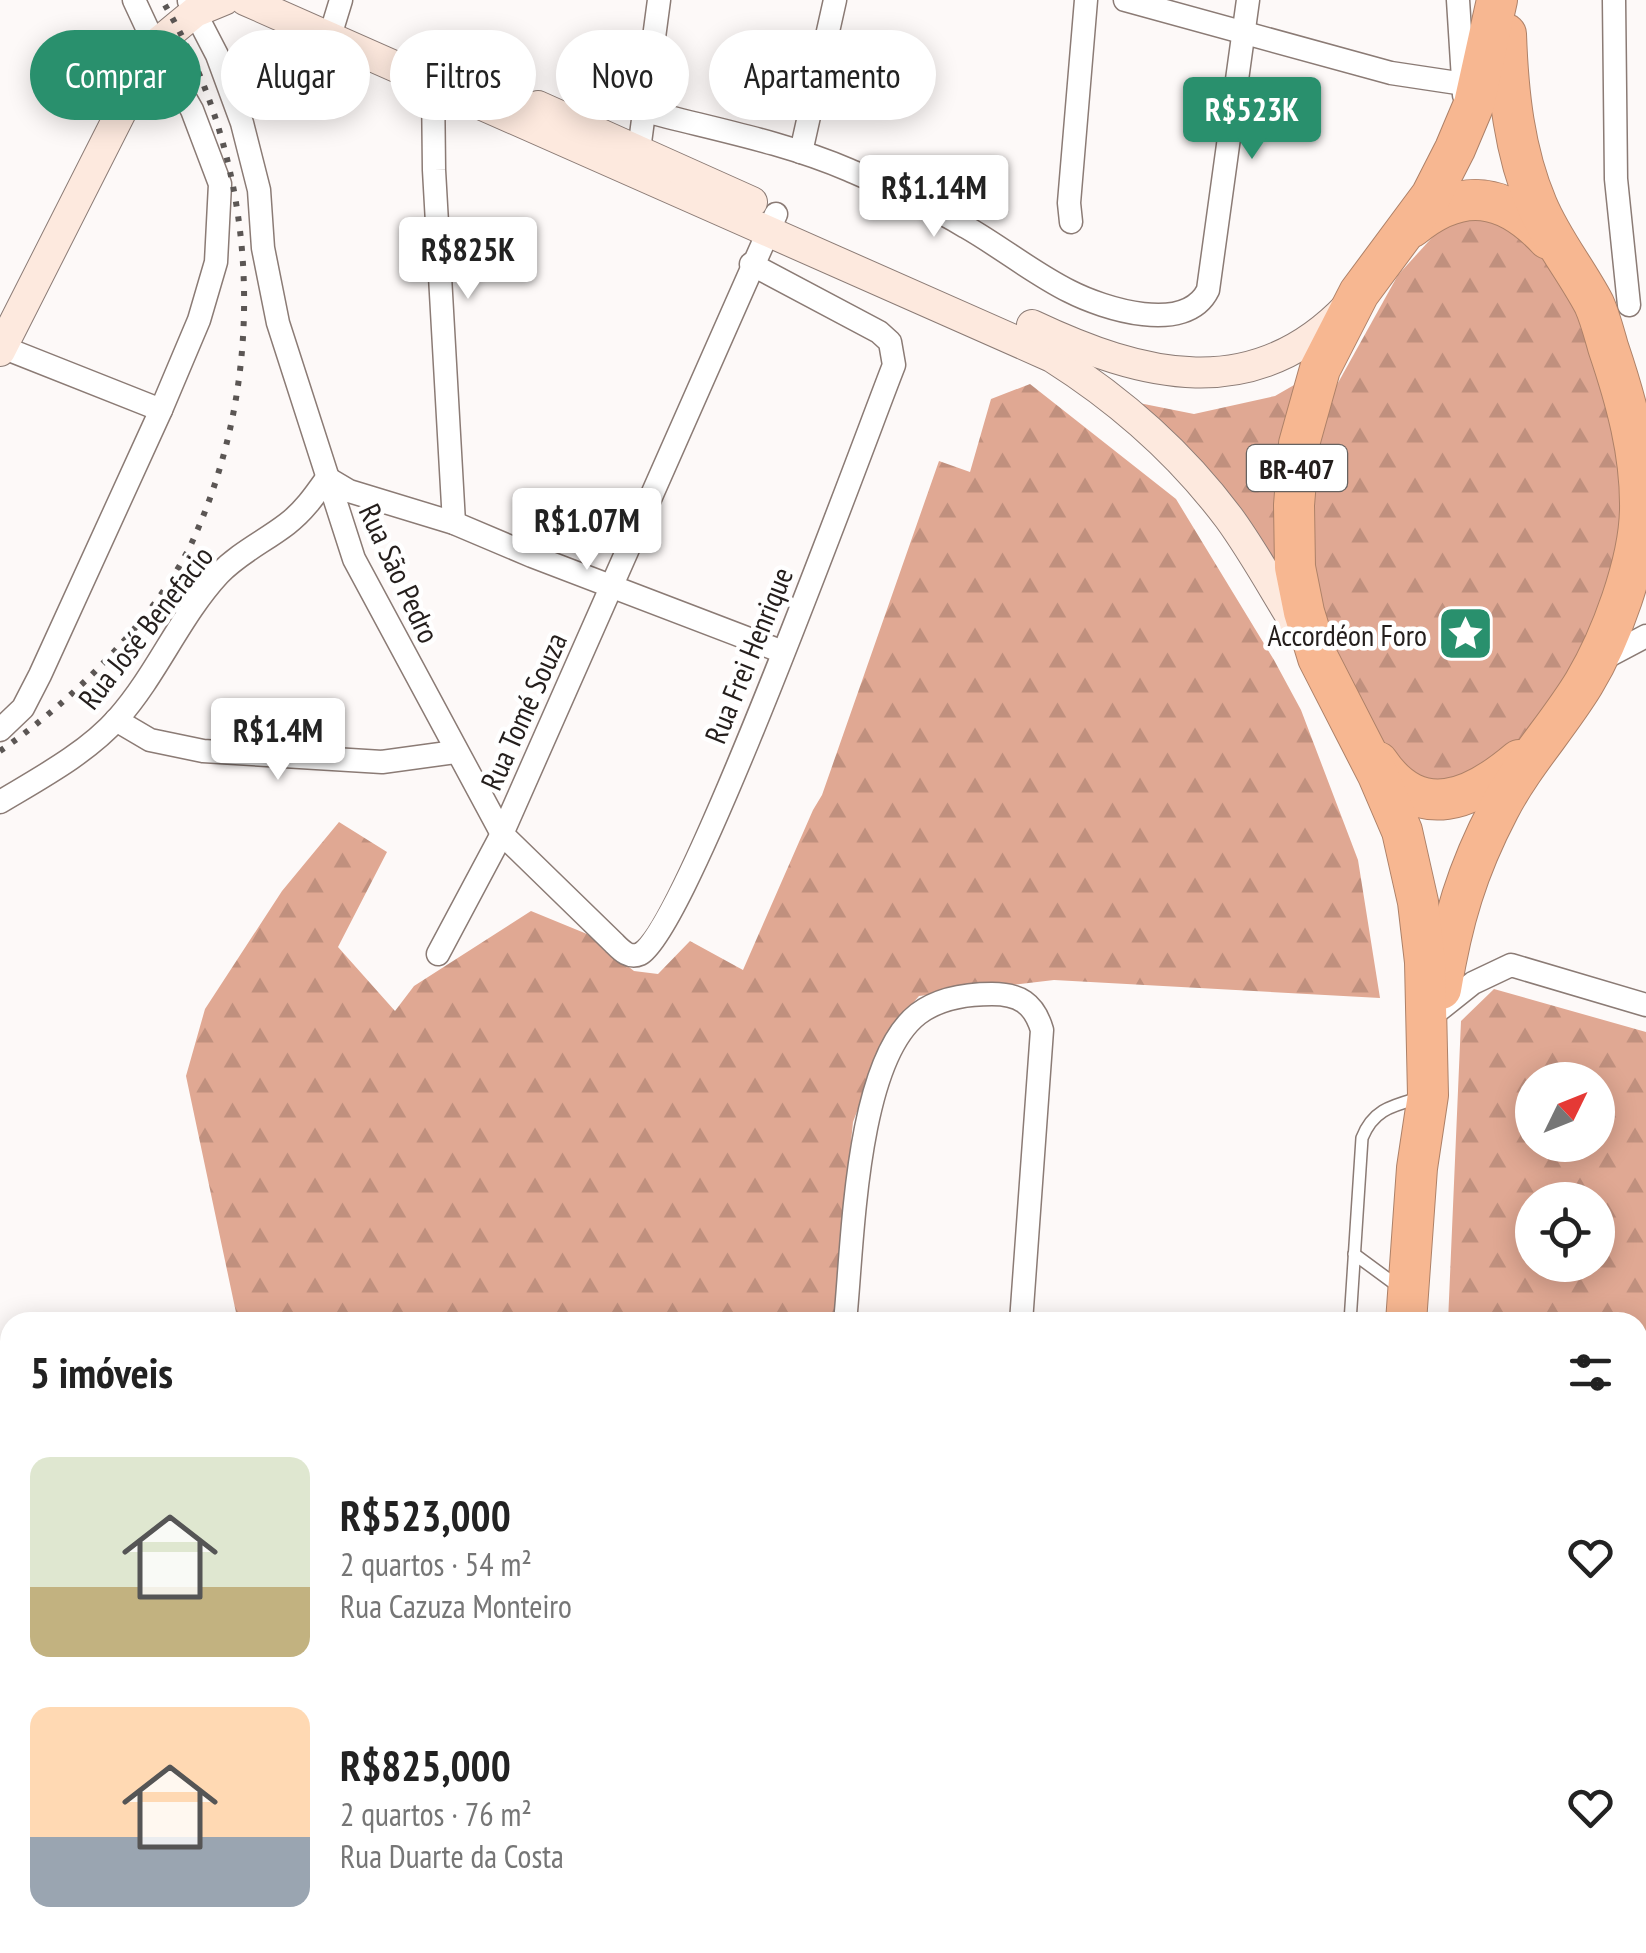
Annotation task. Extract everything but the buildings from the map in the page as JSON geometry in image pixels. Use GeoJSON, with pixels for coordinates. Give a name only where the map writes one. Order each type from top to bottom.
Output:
{"type":"FeatureCollection","features":[{"type":"Feature","properties":{"kind":"highway","name":"BR-407"},"geometry":{"type":"LineString","coordinates":[[1428,1084],[1425,962],[1418,902],[1402,831],[1318,658],[1295,567],[1294,505],[1299,444],[1320,369],[1360,293],[1431,196],[1486,59],[1500,0]]}},
{"type":"Feature","properties":{"kind":"highway","name":"BR-407"},"geometry":{"type":"LineString","coordinates":[[1500,0],[1510,105],[1536,202],[1560,252]]}},
{"type":"Feature","properties":{"kind":"highway","name":"BR-407"},"geometry":{"type":"LineString","coordinates":[[1398,240],[1430,212],[1449,203],[1472,198],[1502,205],[1527,217],[1560,252],[1623,306],[1622,389],[1636,450],[1643,519],[1631,568],[1594,664],[1517,778],[1478,852],[1452,922],[1416,1168],[1407,1306]]}},
{"type":"Feature","properties":{"kind":"highway","name":"BR-407"},"geometry":{"type":"LineString","coordinates":[[1346,712],[1384,770],[1403,788],[1422,797],[1448,801],[1471,795],[1493,782],[1550,733]]}},
{"type":"Feature","properties":{"kind":"main road"},"geometry":{"type":"LineString","coordinates":[[170,30],[192,6],[224,0]]}},
{"type":"Feature","properties":{"kind":"main road"},"geometry":{"type":"LineString","coordinates":[[246,0],[336,18],[390,54]]}},
{"type":"Feature","properties":{"kind":"main road"},"geometry":{"type":"LineString","coordinates":[[295,0],[772,222],[1085,350],[1172,373],[1226,373],[1256,366],[1306,342],[1360,293]]}},
{"type":"Feature","properties":{"kind":"main road"},"geometry":{"type":"LineString","coordinates":[[1,348],[117,120]]}},
{"type":"Feature","properties":{"kind":"main road"},"geometry":{"type":"LineString","coordinates":[[529,120],[637,162]]}},
{"type":"Feature","properties":{"kind":"main road"},"geometry":{"type":"LineString","coordinates":[[772,222],[1052,358],[1102,389],[1170,452],[1230,519],[1318,658]]}},
{"type":"Feature","properties":{"kind":"street","name":"Rua José Benefacio"},"geometry":{"type":"LineString","coordinates":[[134,0],[148,30]]}},
{"type":"Feature","properties":{"kind":"street"},"geometry":{"type":"LineString","coordinates":[[656,30],[660,0]]}},
{"type":"Feature","properties":{"kind":"street"},"geometry":{"type":"LineString","coordinates":[[801,152],[836,0]]}},
{"type":"Feature","properties":{"kind":"street"},"geometry":{"type":"LineString","coordinates":[[1071,222],[1069,203],[1086,0]]}},
{"type":"Feature","properties":{"kind":"street"},"geometry":{"type":"LineString","coordinates":[[1125,0],[1391,73],[1465,104],[1458,0]]}},
{"type":"Feature","properties":{"kind":"street"},"geometry":{"type":"LineString","coordinates":[[678,120],[801,152],[848,170],[963,225],[1073,294],[1164,316],[1188,310],[1208,290],[1248,0]]}},
{"type":"Feature","properties":{"kind":"street"},"geometry":{"type":"LineString","coordinates":[[1614,0],[1616,180],[1623,306]]}},
{"type":"Feature","properties":{"kind":"street","name":"Rua São Pedro"},"geometry":{"type":"LineString","coordinates":[[192,6],[242,123],[258,190],[263,248],[278,323],[354,559],[502,834]]}},
{"type":"Feature","properties":{"kind":"street","name":"Rua José Benefacio"},"geometry":{"type":"LineString","coordinates":[[0,730],[23,708],[40,675],[199,320],[216,262],[220,184],[196,120]]}},
{"type":"Feature","properties":{"kind":"street"},"geometry":{"type":"LineString","coordinates":[[434,120],[454,523]]}},
{"type":"Feature","properties":{"kind":"street"},"geometry":{"type":"LineString","coordinates":[[637,162],[643,120]]}},
{"type":"Feature","properties":{"kind":"street","name":"Rua Tomé Souza"},"geometry":{"type":"LineString","coordinates":[[438,954],[502,834],[772,222]]}},
{"type":"Feature","properties":{"kind":"street","name":"Rua Frei Henrique"},"geometry":{"type":"LineString","coordinates":[[502,834],[628,955],[638,956],[660,931],[692,873],[894,365],[890,342],[880,332],[751,264]]}},
{"type":"Feature","properties":{"kind":"street"},"geometry":{"type":"LineString","coordinates":[[1,348],[161,410]]}},
{"type":"Feature","properties":{"kind":"street","name":"Rua José Benefacio"},"geometry":{"type":"LineString","coordinates":[[0,802],[55,768],[116,720],[150,677],[217,576],[291,521],[311,502],[327,478]]}},
{"type":"Feature","properties":{"kind":"street"},"geometry":{"type":"LineString","coordinates":[[327,478],[376,501],[454,523],[782,652]]}},
{"type":"Feature","properties":{"kind":"street"},"geometry":{"type":"LineString","coordinates":[[1594,664],[1646,636]]}},
{"type":"Feature","properties":{"kind":"street"},"geometry":{"type":"LineString","coordinates":[[116,720],[150,740],[202,750],[382,762],[455,752]]}},
{"type":"Feature","properties":{"kind":"street"},"geometry":{"type":"LineString","coordinates":[[1438,1012],[1473,983],[1512,965],[1646,1005]]}},
{"type":"Feature","properties":{"kind":"street"},"geometry":{"type":"LineString","coordinates":[[846,1312],[866,1122],[893,1046],[918,1014],[956,997],[985,994],[1018,996],[1035,1011],[1042,1030],[1022,1312]]}},
{"type":"Feature","properties":{"kind":"lane"},"geometry":{"type":"LineString","coordinates":[[1351,1312],[1362,1138],[1369,1120],[1428,1084]]}},
{"type":"Feature","properties":{"kind":"lane"},"geometry":{"type":"LineString","coordinates":[[1354,1254],[1389,1283],[1407,1306]]}},
{"type":"Feature","properties":{"kind":"green space"},"geometry":{"type":"Polygon","coordinates":[[[1460,219],[1486,220],[1535,240],[1587,329],[1627,450],[1621,559],[1563,699],[1488,774],[1427,788],[1372,734],[1346,691],[1305,555],[1310,462],[1334,390],[1398,275],[1438,231],[1460,219]]]}},
{"type":"Feature","properties":{"kind":"green space"},"geometry":{"type":"Polygon","coordinates":[[[1308,377],[1280,583],[1139,403],[1194,414],[1275,396],[1308,377]]]}},
{"type":"Feature","properties":{"kind":"green space"},"geometry":{"type":"Polygon","coordinates":[[[1030,384],[1176,499],[1301,710],[1358,860],[1380,998],[1054,980],[919,996],[887,1033],[853,1122],[834,1312],[236,1312],[186,1076],[205,1009],[282,891],[339,822],[387,852],[338,947],[395,1011],[414,986],[531,911],[587,934],[634,971],[658,974],[690,941],[743,970],[822,795],[939,461],[970,472],[991,399],[1030,384]]]}},
{"type":"Feature","properties":{"kind":"green space"},"geometry":{"type":"Polygon","coordinates":[[[1494,989],[1646,1032],[1646,1312],[1448,1312],[1461,1021],[1494,989]]]}},
{"type":"Feature","properties":{"kind":"railway"},"geometry":{"type":"LineString","coordinates":[[0,751],[82,684],[158,599],[193,540],[218,474],[235,406],[243,336],[243,266],[235,197],[219,129],[194,63],[162,0]]}},
{"type":"Feature","properties":{"kind":"place","name":"Accordéon Foro"},"geometry":{"type":"Point","coordinates":[1466,634]}}]}
